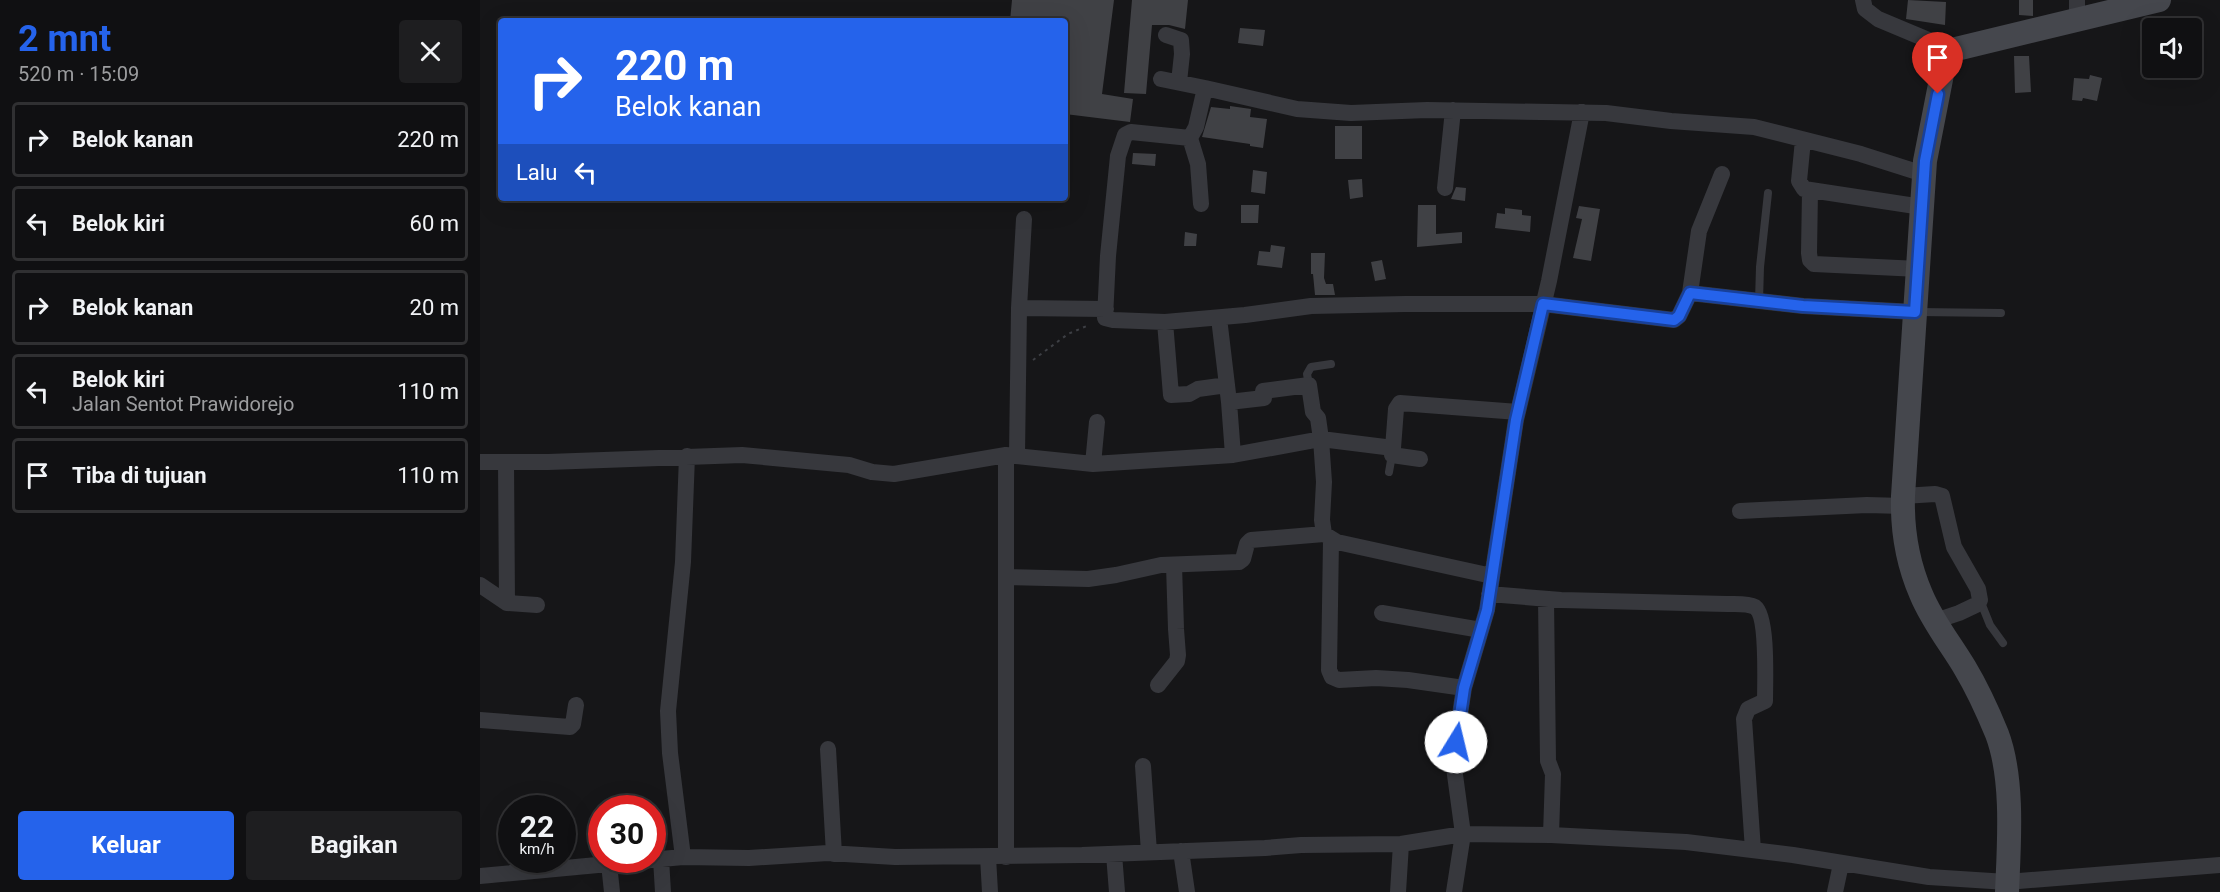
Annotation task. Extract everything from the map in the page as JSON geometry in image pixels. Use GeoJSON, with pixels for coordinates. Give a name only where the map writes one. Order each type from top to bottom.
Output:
{"type":"FeatureCollection","features":[{"type":"Feature","properties":{"kind":"main road"},"geometry":{"type":"LineString","coordinates":[[2007,887],[2010,843],[2007,781],[2002,751],[1997,734],[1966,669],[1921,595],[1911,566],[1905,534],[1919,312],[1925,161],[1945,59],[1952,50],[2077,10],[2159,0]]}},
{"type":"Feature","properties":{"kind":"street"},"geometry":{"type":"LineString","coordinates":[[1863,0],[1865,9],[1878,19],[1952,50]]}},
{"type":"Feature","properties":{"kind":"street"},"geometry":{"type":"LineString","coordinates":[[1166,35],[1180,40],[1182,54],[1179,82]]}},
{"type":"Feature","properties":{"kind":"street"},"geometry":{"type":"LineString","coordinates":[[1161,79],[1297,109],[1351,113],[1453,110],[1582,112],[1754,127],[1861,154],[1924,174]]}},
{"type":"Feature","properties":{"kind":"street"},"geometry":{"type":"LineString","coordinates":[[1201,204],[1200,173],[1190,138],[1197,127],[1205,88]]}},
{"type":"Feature","properties":{"kind":"street"},"geometry":{"type":"LineString","coordinates":[[1444,188],[1453,110]]}},
{"type":"Feature","properties":{"kind":"street"},"geometry":{"type":"LineString","coordinates":[[1454,892],[1463,834],[1453,760],[1464,688],[1489,594],[1518,412],[1543,304],[1582,112]]}},
{"type":"Feature","properties":{"kind":"street"},"geometry":{"type":"LineString","coordinates":[[1105,314],[1118,156],[1125,135],[1131,132],[1190,138]]}},
{"type":"Feature","properties":{"kind":"street"},"geometry":{"type":"LineString","coordinates":[[1803,140],[1799,181],[1804,189],[1922,207]]}},
{"type":"Feature","properties":{"kind":"street"},"geometry":{"type":"LineString","coordinates":[[1019,308],[1105,314],[1113,320],[1165,322],[1219,318],[1311,306],[1543,304],[1674,320],[1679,316],[1690,293],[1699,231],[1722,174]]}},
{"type":"Feature","properties":{"kind":"street"},"geometry":{"type":"LineString","coordinates":[[1810,191],[1809,253],[1810,260],[1814,264],[1919,269]]}},
{"type":"Feature","properties":{"kind":"street"},"geometry":{"type":"LineString","coordinates":[[1006,857],[1006,577],[1024,219]]}},
{"type":"Feature","properties":{"kind":"street"},"geometry":{"type":"LineString","coordinates":[[1690,293],[1803,306],[1919,312]]}},
{"type":"Feature","properties":{"kind":"street"},"geometry":{"type":"LineString","coordinates":[[1219,318],[1233,455]]}},
{"type":"Feature","properties":{"kind":"street"},"geometry":{"type":"LineString","coordinates":[[1165,322],[1171,395],[1189,394],[1198,388],[1264,398],[1263,390],[1309,385],[1313,412],[1318,418],[1321,439],[1324,482],[1322,520],[1328,537],[1329,670],[1332,677],[1339,680],[1376,678],[1408,680],[1464,688]]}},
{"type":"Feature","properties":{"kind":"street"},"geometry":{"type":"LineString","coordinates":[[1392,451],[1396,409],[1400,403],[1518,412]]}},
{"type":"Feature","properties":{"kind":"street"},"geometry":{"type":"LineString","coordinates":[[1092,464],[1097,422]]}},
{"type":"Feature","properties":{"kind":"street"},"geometry":{"type":"LineString","coordinates":[[480,462],[742,455],[849,465],[872,472],[894,474],[1011,455],[1092,464],[1233,455],[1321,439],[1392,451],[1420,459]]}},
{"type":"Feature","properties":{"kind":"street"},"geometry":{"type":"LineString","coordinates":[[683,857],[670,753],[668,711],[683,561],[687,456]]}},
{"type":"Feature","properties":{"kind":"street"},"geometry":{"type":"LineString","coordinates":[[506,462],[507,603]]}},
{"type":"Feature","properties":{"kind":"street"},"geometry":{"type":"LineString","coordinates":[[1740,511],[1867,505],[1935,494],[1942,496],[1954,547],[1978,589],[1980,600],[1978,604],[1938,620]]}},
{"type":"Feature","properties":{"kind":"street"},"geometry":{"type":"LineString","coordinates":[[1006,577],[1088,579],[1174,565],[1241,562],[1251,540],[1328,537],[1492,576]]}},
{"type":"Feature","properties":{"kind":"street"},"geometry":{"type":"LineString","coordinates":[[1158,685],[1179,656],[1175,618],[1174,565]]}},
{"type":"Feature","properties":{"kind":"street"},"geometry":{"type":"LineString","coordinates":[[480,585],[507,603],[537,605]]}},
{"type":"Feature","properties":{"kind":"street"},"geometry":{"type":"LineString","coordinates":[[1489,594],[1546,599],[1727,604],[1753,606],[1759,610],[1764,629],[1765,701],[1748,709],[1743,719],[1753,850]]}},
{"type":"Feature","properties":{"kind":"street"},"geometry":{"type":"LineString","coordinates":[[1546,599],[1548,761],[1552,774],[1551,835]]}},
{"type":"Feature","properties":{"kind":"street"},"geometry":{"type":"LineString","coordinates":[[1382,614],[1481,630]]}},
{"type":"Feature","properties":{"kind":"street"},"geometry":{"type":"LineString","coordinates":[[480,720],[570,727],[573,724],[576,705]]}},
{"type":"Feature","properties":{"kind":"street"},"geometry":{"type":"LineString","coordinates":[[828,749],[834,854]]}},
{"type":"Feature","properties":{"kind":"street"},"geometry":{"type":"LineString","coordinates":[[1143,766],[1149,852]]}},
{"type":"Feature","properties":{"kind":"street"},"geometry":{"type":"LineString","coordinates":[[666,859],[834,854],[895,858],[1114,854],[1301,845],[1401,844],[1463,834],[1635,839],[1753,850],[2007,887],[2220,866]]}},
{"type":"Feature","properties":{"kind":"street"},"geometry":{"type":"LineString","coordinates":[[1398,892],[1401,844]]}},
{"type":"Feature","properties":{"kind":"street"},"geometry":{"type":"LineString","coordinates":[[1181,851],[1187,892]]}},
{"type":"Feature","properties":{"kind":"street"},"geometry":{"type":"LineString","coordinates":[[1114,854],[1117,892]]}},
{"type":"Feature","properties":{"kind":"street"},"geometry":{"type":"LineString","coordinates":[[988,857],[990,892]]}},
{"type":"Feature","properties":{"kind":"street"},"geometry":{"type":"LineString","coordinates":[[1835,892],[1841,864]]}},
{"type":"Feature","properties":{"kind":"street"},"geometry":{"type":"LineString","coordinates":[[480,876],[588,866]]}},
{"type":"Feature","properties":{"kind":"street"},"geometry":{"type":"LineString","coordinates":[[610,873],[612,892]]}},
{"type":"Feature","properties":{"kind":"street"},"geometry":{"type":"LineString","coordinates":[[662,873],[663,892]]}},
{"type":"Feature","properties":{"kind":"lane"},"geometry":{"type":"LineString","coordinates":[[1759,302],[1760,267],[1768,193]]}},
{"type":"Feature","properties":{"kind":"lane"},"geometry":{"type":"LineString","coordinates":[[1919,312],[2001,313]]}},
{"type":"Feature","properties":{"kind":"lane"},"geometry":{"type":"LineString","coordinates":[[1309,385],[1307,374],[1311,367],[1331,364]]}},
{"type":"Feature","properties":{"kind":"lane"},"geometry":{"type":"LineString","coordinates":[[1389,472],[1392,451]]}},
{"type":"Feature","properties":{"kind":"lane"},"geometry":{"type":"LineString","coordinates":[[1980,600],[1990,625],[2003,643]]}},
{"type":"Feature","properties":{"kind":"path"},"geometry":{"type":"LineString","coordinates":[[1029,364],[1068,334],[1105,314]]}},
{"type":"Feature","properties":{"kind":"building"},"geometry":{"type":"Polygon","coordinates":[[[1012,0],[1114,0],[1102,94],[1133,99],[1130,122],[1068,114],[1068,18],[1010,18],[1012,0]]]}},
{"type":"Feature","properties":{"kind":"building"},"geometry":{"type":"Polygon","coordinates":[[[1132,0],[1188,0],[1185,29],[1169,25],[1152,25],[1146,94],[1124,93],[1132,0]]]}},
{"type":"Feature","properties":{"kind":"building"},"geometry":{"type":"Polygon","coordinates":[[[1908,0],[1946,2],[1945,25],[1906,19],[1908,0]]]}},
{"type":"Feature","properties":{"kind":"building"},"geometry":{"type":"Polygon","coordinates":[[[2019,0],[2033,0],[2033,16],[2019,15],[2019,0]]]}},
{"type":"Feature","properties":{"kind":"building"},"geometry":{"type":"Polygon","coordinates":[[[1240,28],[1265,30],[1263,46],[1238,43],[1240,28]]]}},
{"type":"Feature","properties":{"kind":"building"},"geometry":{"type":"Polygon","coordinates":[[[2014,56],[2029,56],[2031,92],[2015,93],[2014,56]]]}},
{"type":"Feature","properties":{"kind":"building"},"geometry":{"type":"Polygon","coordinates":[[[2090,75],[2102,78],[2097,101],[2083,98],[2082,101],[2072,100],[2074,78],[2089,79],[2090,75]]]}},
{"type":"Feature","properties":{"kind":"building"},"geometry":{"type":"Polygon","coordinates":[[[1230,106],[1251,109],[1250,117],[1267,119],[1263,148],[1202,137],[1211,107],[1230,109],[1230,106]]]}},
{"type":"Feature","properties":{"kind":"building"},"geometry":{"type":"Polygon","coordinates":[[[1335,126],[1362,126],[1362,159],[1335,159],[1335,126]]]}},
{"type":"Feature","properties":{"kind":"building"},"geometry":{"type":"Polygon","coordinates":[[[1133,153],[1156,154],[1155,166],[1132,164],[1133,153]]]}},
{"type":"Feature","properties":{"kind":"building"},"geometry":{"type":"Polygon","coordinates":[[[1253,170],[1267,172],[1265,194],[1251,192],[1253,170]]]}},
{"type":"Feature","properties":{"kind":"building"},"geometry":{"type":"Polygon","coordinates":[[[1362,179],[1363,197],[1350,199],[1348,180],[1362,179]]]}},
{"type":"Feature","properties":{"kind":"building"},"geometry":{"type":"Polygon","coordinates":[[[1456,187],[1466,188],[1465,201],[1451,199],[1456,187]]]}},
{"type":"Feature","properties":{"kind":"building"},"geometry":{"type":"Polygon","coordinates":[[[1241,205],[1259,205],[1258,223],[1241,223],[1241,205]]]}},
{"type":"Feature","properties":{"kind":"building"},"geometry":{"type":"Polygon","coordinates":[[[1418,205],[1436,205],[1436,234],[1462,232],[1462,243],[1417,247],[1418,205]]]}},
{"type":"Feature","properties":{"kind":"building"},"geometry":{"type":"Polygon","coordinates":[[[1579,206],[1600,209],[1591,261],[1573,258],[1582,219],[1576,218],[1579,206]]]}},
{"type":"Feature","properties":{"kind":"building"},"geometry":{"type":"Polygon","coordinates":[[[1505,208],[1522,210],[1522,215],[1531,216],[1530,232],[1495,228],[1497,213],[1505,214],[1505,208]]]}},
{"type":"Feature","properties":{"kind":"building"},"geometry":{"type":"Polygon","coordinates":[[[1185,232],[1197,234],[1196,246],[1184,246],[1185,232]]]}},
{"type":"Feature","properties":{"kind":"building"},"geometry":{"type":"Polygon","coordinates":[[[1271,245],[1285,247],[1282,268],[1257,265],[1259,251],[1270,252],[1271,245]]]}},
{"type":"Feature","properties":{"kind":"building"},"geometry":{"type":"Polygon","coordinates":[[[1311,253],[1325,253],[1324,278],[1326,284],[1333,284],[1335,295],[1315,295],[1313,274],[1311,274],[1311,253]]]}},
{"type":"Feature","properties":{"kind":"building"},"geometry":{"type":"Polygon","coordinates":[[[1382,260],[1386,279],[1375,281],[1371,262],[1382,260]]]}},
{"type":"Feature","properties":{"kind":"route"},"geometry":{"type":"LineString","coordinates":[[1456,742],[1464,688],[1487,610],[1516,420],[1543,304],[1674,320],[1678,318],[1690,293],[1803,306],[1915,312],[1925,161],[1938,94]]}}]}
